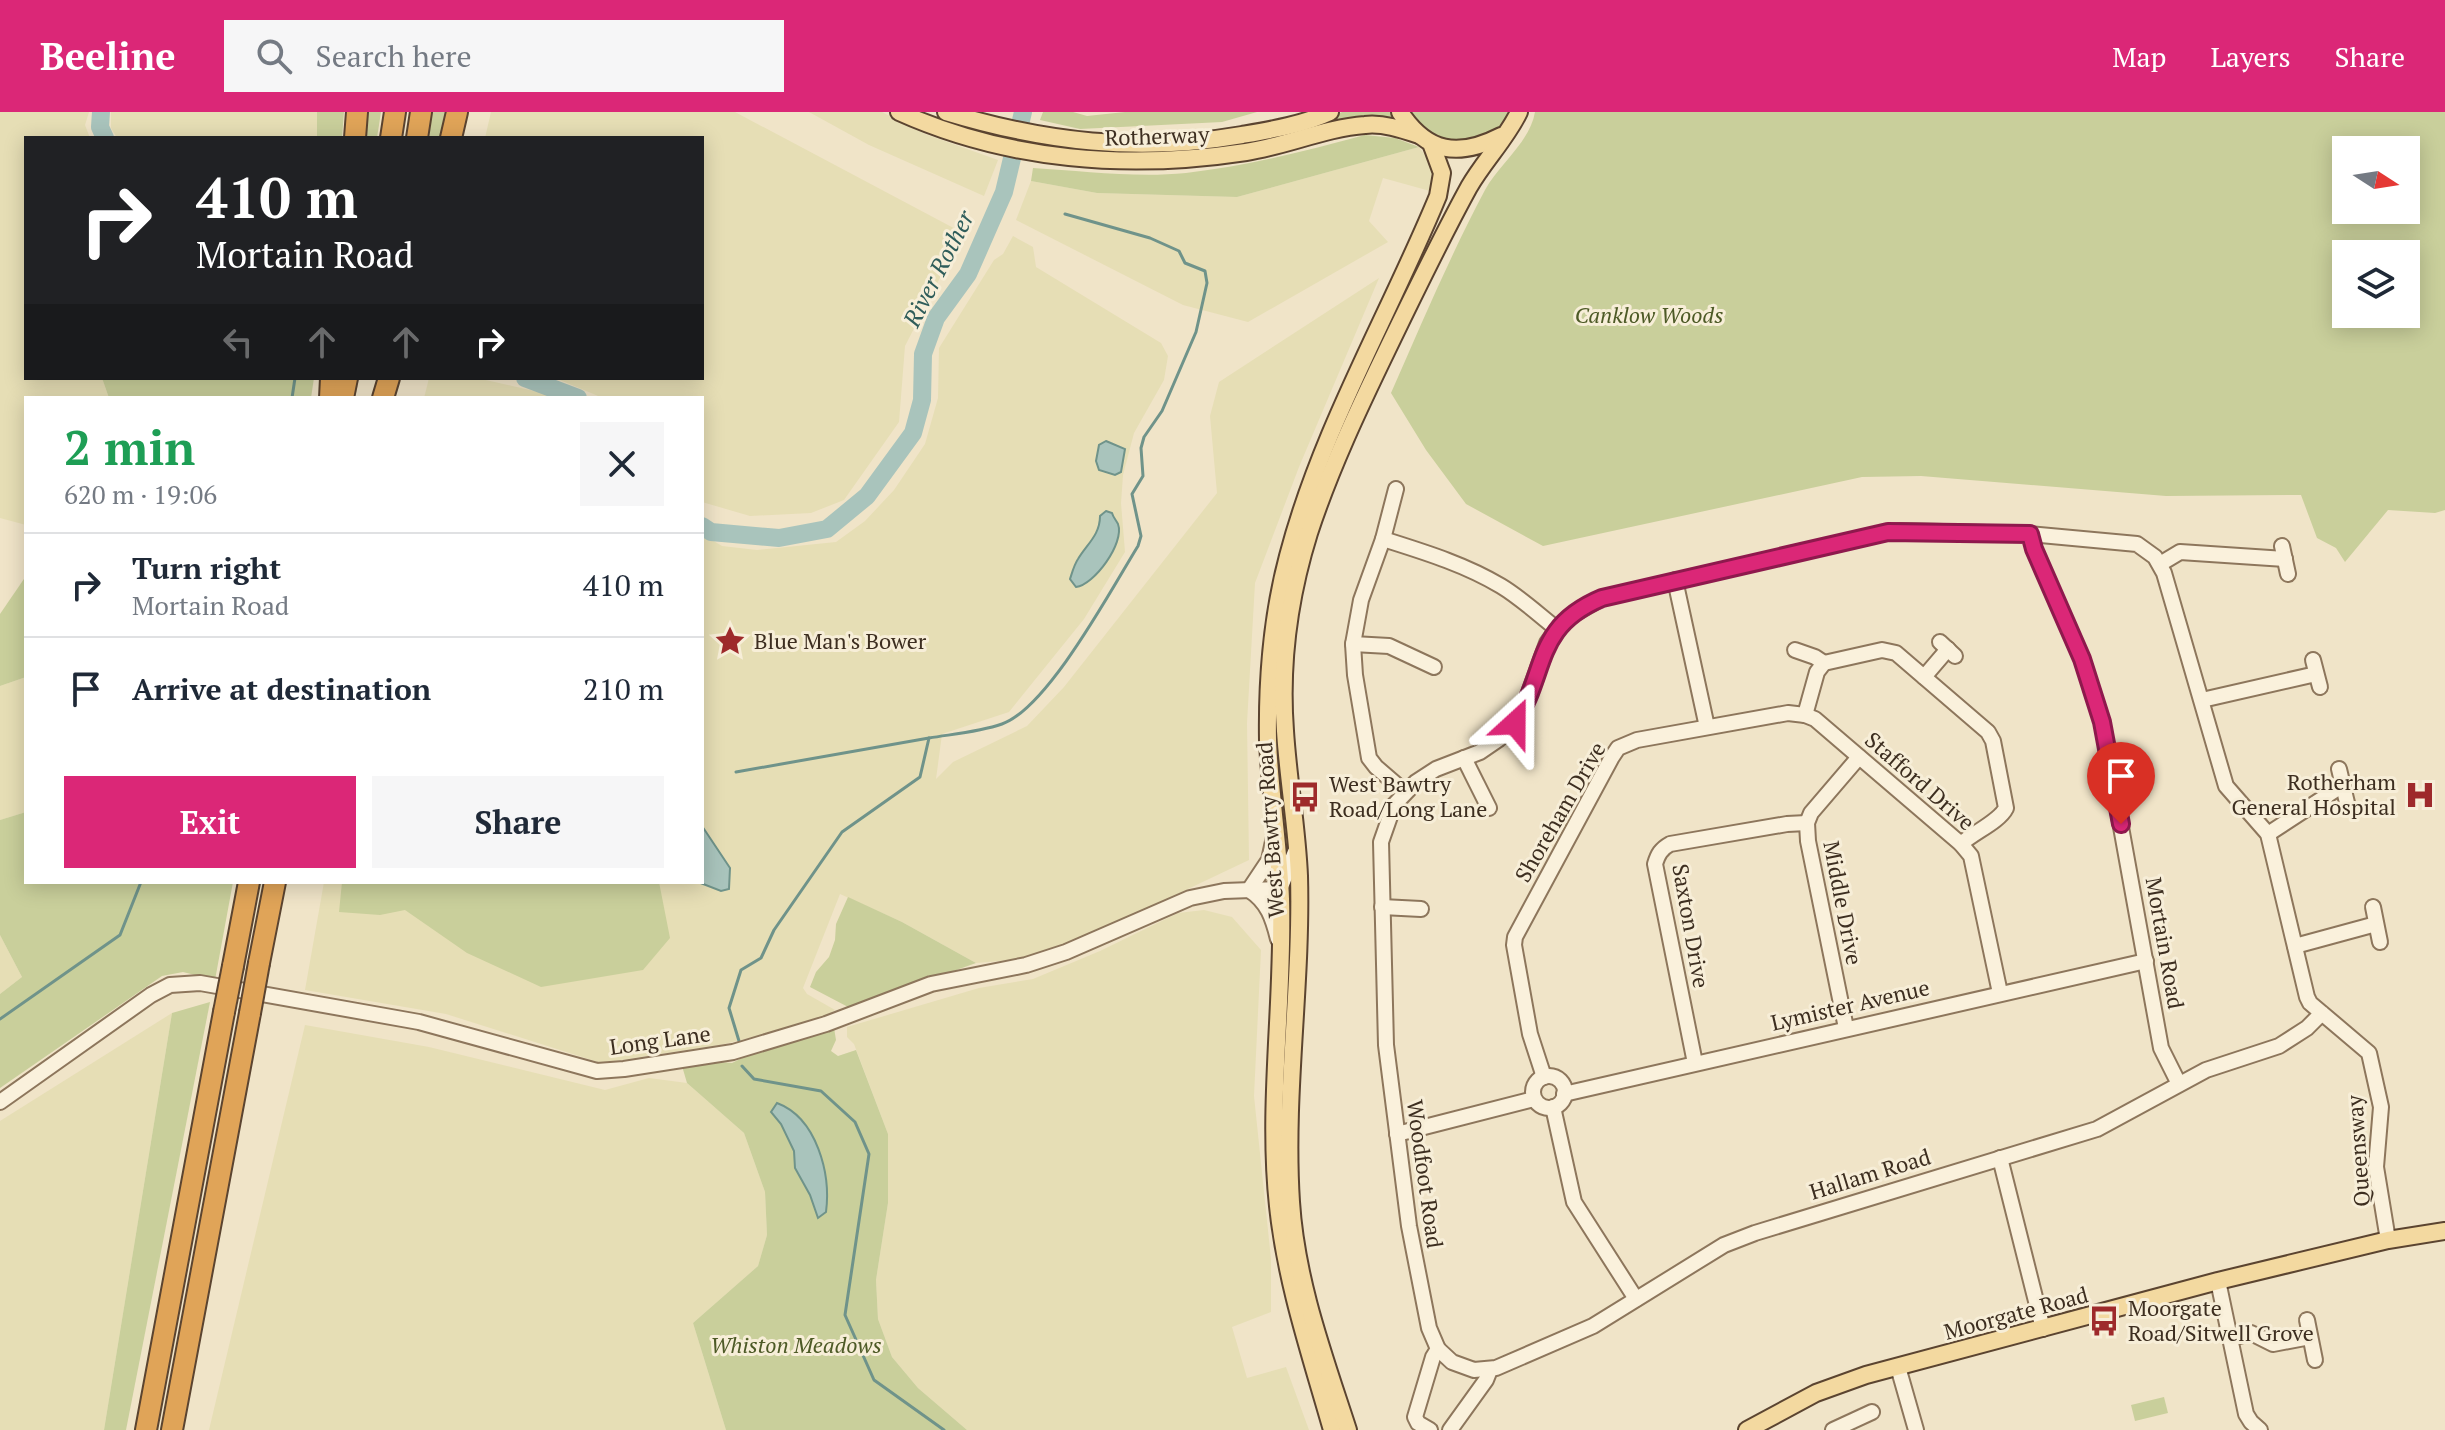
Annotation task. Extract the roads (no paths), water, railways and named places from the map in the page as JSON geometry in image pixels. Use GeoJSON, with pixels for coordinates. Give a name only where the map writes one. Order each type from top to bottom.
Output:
{"type":"FeatureCollection","features":[{"type":"Feature","properties":{"kind":"highway"},"geometry":{"type":"LineString","coordinates":[[355,136],[357,112]]}},
{"type":"Feature","properties":{"kind":"highway"},"geometry":{"type":"LineString","coordinates":[[391,136],[395,112]]}},
{"type":"Feature","properties":{"kind":"highway"},"geometry":{"type":"LineString","coordinates":[[417,136],[421,112]]}},
{"type":"Feature","properties":{"kind":"highway"},"geometry":{"type":"LineString","coordinates":[[451,136],[457,112]]}},
{"type":"Feature","properties":{"kind":"highway"},"geometry":{"type":"LineString","coordinates":[[146,1430],[249,884]]}},
{"type":"Feature","properties":{"kind":"highway"},"geometry":{"type":"LineString","coordinates":[[172,1430],[275,884]]}},
{"type":"Feature","properties":{"kind":"main road","name":"Rotherway"},"geometry":{"type":"LineString","coordinates":[[899,112],[934,126],[1110,161],[1161,161],[1248,152],[1365,125],[1389,127],[1419,135]]}},
{"type":"Feature","properties":{"kind":"main road","name":"Rotherway"},"geometry":{"type":"LineString","coordinates":[[946,112],[999,137]]}},
{"type":"Feature","properties":{"kind":"main road","name":"Rotherway"},"geometry":{"type":"LineString","coordinates":[[1041,145],[1210,140],[1307,121],[1330,112]]}},
{"type":"Feature","properties":{"kind":"main road"},"geometry":{"type":"LineString","coordinates":[[1400,112],[1432,146],[1455,150],[1481,145],[1505,134]]}},
{"type":"Feature","properties":{"kind":"main road","name":"West Bawtry Road"},"geometry":{"type":"LineString","coordinates":[[1348,1430],[1314,1327],[1291,1205],[1290,1114],[1300,936],[1283,687],[1286,640],[1292,595],[1309,533],[1335,463],[1437,248],[1477,174],[1519,112]]}},
{"type":"Feature","properties":{"kind":"main road","name":"West Bawtry Road"},"geometry":{"type":"LineString","coordinates":[[1332,1430],[1293,1296],[1278,1205],[1276,1115],[1280,889],[1268,741],[1269,694],[1278,598],[1289,553],[1318,466],[1425,227],[1441,184],[1440,163],[1432,146]]}},
{"type":"Feature","properties":{"kind":"main road"},"geometry":{"type":"LineString","coordinates":[[1407,263],[1418,262],[1437,248]]}},
{"type":"Feature","properties":{"kind":"main road","name":"Moorgate Road"},"geometry":{"type":"LineString","coordinates":[[1747,1430],[1768,1424],[1816,1393],[1866,1375],[2218,1281],[2388,1240],[2445,1231]]}},
{"type":"Feature","properties":{"kind":"street"},"geometry":{"type":"LineString","coordinates":[[1396,489],[1383,539],[1361,600],[1353,644],[1366,748],[1376,767],[1405,792]]}},
{"type":"Feature","properties":{"kind":"street","name":"Woodfoot Road"},"geometry":{"type":"LineString","coordinates":[[1438,1349],[1429,1328],[1419,1285],[1386,1045],[1381,842],[1394,805],[1405,792],[1436,769],[1480,752],[1499,739],[1522,712],[1547,643],[1557,629],[1587,604],[1602,598],[1888,532],[2030,534],[2137,544],[2160,564]]}},
{"type":"Feature","properties":{"kind":"street","name":"Mortain Road"},"geometry":{"type":"LineString","coordinates":[[2030,534],[2082,659],[2102,722],[2161,1048],[2179,1084]]}},
{"type":"Feature","properties":{"kind":"street"},"geometry":{"type":"LineString","coordinates":[[1383,539],[1443,558],[1477,573],[1505,589],[1557,629]]}},
{"type":"Feature","properties":{"kind":"street"},"geometry":{"type":"LineString","coordinates":[[2160,564],[2180,552],[2283,552],[2288,574]]}},
{"type":"Feature","properties":{"kind":"street","name":"Queensway"},"geometry":{"type":"LineString","coordinates":[[2160,564],[2226,786],[2268,834],[2307,997],[2369,1053],[2381,1107],[2376,1167],[2388,1240]]}},
{"type":"Feature","properties":{"kind":"street"},"geometry":{"type":"LineString","coordinates":[[1675,580],[1707,727]]}},
{"type":"Feature","properties":{"kind":"street"},"geometry":{"type":"LineString","coordinates":[[1353,644],[1389,646],[1434,667]]}},
{"type":"Feature","properties":{"kind":"street"},"geometry":{"type":"LineString","coordinates":[[1924,677],[1948,649]]}},
{"type":"Feature","properties":{"kind":"street"},"geometry":{"type":"LineString","coordinates":[[1795,650],[1824,663]]}},
{"type":"Feature","properties":{"kind":"street"},"geometry":{"type":"LineString","coordinates":[[1805,715],[1817,672],[1824,663],[1889,650],[1924,677],[1988,732],[1993,741],[2003,786],[2006,808],[2003,814],[1961,844]]}},
{"type":"Feature","properties":{"kind":"street"},"geometry":{"type":"LineString","coordinates":[[2202,700],[2316,673]]}},
{"type":"Feature","properties":{"kind":"street","name":"Shoreham Drive"},"geometry":{"type":"LineString","coordinates":[[1544,1077],[1530,1034],[1515,937],[1618,748],[1637,740],[1707,727],[1788,713],[1805,715]]}},
{"type":"Feature","properties":{"kind":"street","name":"Stafford Drive"},"geometry":{"type":"LineString","coordinates":[[1805,715],[1815,719],[1961,844],[1974,865],[2000,993]]}},
{"type":"Feature","properties":{"kind":"street","name":"Middle Drive"},"geometry":{"type":"LineString","coordinates":[[1846,1028],[1807,823],[1811,813],[1859,757]]}},
{"type":"Feature","properties":{"kind":"street"},"geometry":{"type":"LineString","coordinates":[[1464,758],[1489,808]]}},
{"type":"Feature","properties":{"kind":"street"},"geometry":{"type":"LineString","coordinates":[[2339,769],[2348,807]]}},
{"type":"Feature","properties":{"kind":"street"},"geometry":{"type":"LineString","coordinates":[[2268,834],[2343,785]]}},
{"type":"Feature","properties":{"kind":"street","name":"Saxton Drive"},"geometry":{"type":"LineString","coordinates":[[1695,1063],[1655,864],[1657,856],[1670,844],[1807,823]]}},
{"type":"Feature","properties":{"kind":"street"},"geometry":{"type":"LineString","coordinates":[[1276,830],[1269,860],[1249,890],[1260,898],[1271,913],[1281,951]]}},
{"type":"Feature","properties":{"kind":"street"},"geometry":{"type":"LineString","coordinates":[[1280,889],[1292,863],[1295,840]]}},
{"type":"Feature","properties":{"kind":"street","name":"Long Lane"},"geometry":{"type":"LineString","coordinates":[[0,1102],[151,995],[170,985],[200,983],[276,994],[419,1022],[597,1071],[624,1069],[733,1052],[826,1024],[931,984],[1026,965],[1066,952],[1190,898],[1224,891],[1280,889]]}},
{"type":"Feature","properties":{"kind":"street"},"geometry":{"type":"LineString","coordinates":[[1382,907],[1421,909]]}},
{"type":"Feature","properties":{"kind":"street"},"geometry":{"type":"LineString","coordinates":[[2373,907],[2380,942]]}},
{"type":"Feature","properties":{"kind":"street"},"geometry":{"type":"LineString","coordinates":[[2295,946],[2376,924]]}},
{"type":"Feature","properties":{"kind":"street","name":"Lymister Avenue"},"geometry":{"type":"LineString","coordinates":[[1564,1094],[2146,961]]}},
{"type":"Feature","properties":{"kind":"street","name":"Hallam Road"},"geometry":{"type":"LineString","coordinates":[[1490,1370],[1580,1333],[1724,1245],[2097,1129],[2206,1070],[2279,1046],[2307,1028],[2322,1013]]}},
{"type":"Feature","properties":{"kind":"street"},"geometry":{"type":"LineString","coordinates":[[1544,1077],[1559,1080],[1564,1094],[1561,1102],[1553,1107],[1542,1107],[1534,1099],[1534,1086],[1544,1077]]}},
{"type":"Feature","properties":{"kind":"street"},"geometry":{"type":"LineString","coordinates":[[1397,1134],[1534,1099]]}},
{"type":"Feature","properties":{"kind":"street"},"geometry":{"type":"LineString","coordinates":[[1553,1107],[1570,1193],[1636,1299]]}},
{"type":"Feature","properties":{"kind":"street"},"geometry":{"type":"LineString","coordinates":[[2000,1158],[2043,1329]]}},
{"type":"Feature","properties":{"kind":"street"},"geometry":{"type":"LineString","coordinates":[[2218,1281],[2246,1414],[2260,1430]]}},
{"type":"Feature","properties":{"kind":"street"},"geometry":{"type":"LineString","coordinates":[[2307,1320],[2315,1360]]}},
{"type":"Feature","properties":{"kind":"street"},"geometry":{"type":"LineString","coordinates":[[2231,1338],[2251,1333],[2273,1344],[2310,1337]]}},
{"type":"Feature","properties":{"kind":"street"},"geometry":{"type":"LineString","coordinates":[[1430,1430],[1418,1423],[1415,1417],[1438,1349],[1463,1367],[1490,1370]]}},
{"type":"Feature","properties":{"kind":"street"},"geometry":{"type":"LineString","coordinates":[[1898,1367],[1916,1430]]}},
{"type":"Feature","properties":{"kind":"street"},"geometry":{"type":"LineString","coordinates":[[1450,1430],[1490,1370]]}},
{"type":"Feature","properties":{"kind":"street"},"geometry":{"type":"LineString","coordinates":[[1833,1430],[1872,1412]]}},
{"type":"Feature","properties":{"kind":"water"},"geometry":{"type":"Polygon","coordinates":[[[1106,441],[1125,449],[1121,472],[1115,475],[1099,470],[1096,461],[1099,445],[1106,441]]]}},
{"type":"Feature","properties":{"kind":"water"},"geometry":{"type":"Polygon","coordinates":[[[1106,511],[1112,513],[1118,524],[1117,542],[1099,571],[1076,587],[1070,579],[1074,566],[1095,534],[1100,516],[1106,511]]]}},
{"type":"Feature","properties":{"kind":"water"},"geometry":{"type":"Polygon","coordinates":[[[704,829],[730,868],[729,889],[721,891],[703,884],[704,829]]]}},
{"type":"Feature","properties":{"kind":"water"},"geometry":{"type":"Polygon","coordinates":[[[777,1103],[791,1110],[802,1121],[818,1149],[827,1197],[826,1212],[818,1218],[795,1168],[794,1151],[781,1124],[771,1112],[777,1103]]]}},
{"type":"Feature","properties":{"kind":"waterway","name":"River Rother"},"geometry":{"type":"LineString","coordinates":[[101,112],[100,127],[104,136]]}},
{"type":"Feature","properties":{"kind":"waterway","name":"River Rother"},"geometry":{"type":"LineString","coordinates":[[704,527],[711,532],[779,538],[827,529],[867,496],[913,433],[922,400],[923,354],[936,318],[968,274],[1004,192],[1023,112]]}},
{"type":"Feature","properties":{"kind":"waterway"},"geometry":{"type":"LineString","coordinates":[[739,1041],[729,1008],[741,970],[761,958],[774,930],[842,832],[920,777],[929,738],[1002,724],[1020,713],[1039,695],[1078,645],[1138,546],[1141,536],[1132,494],[1143,476],[1141,448],[1144,437],[1162,411],[1196,332],[1207,283],[1205,271],[1185,263],[1179,251],[1150,238],[1065,214]]}},
{"type":"Feature","properties":{"kind":"waterway"},"geometry":{"type":"LineString","coordinates":[[292,396],[295,380]]}},
{"type":"Feature","properties":{"kind":"waterway","name":"River Rother"},"geometry":{"type":"LineString","coordinates":[[530,380],[573,396]]}},
{"type":"Feature","properties":{"kind":"waterway"},"geometry":{"type":"LineString","coordinates":[[736,772],[929,738]]}},
{"type":"Feature","properties":{"kind":"waterway"},"geometry":{"type":"LineString","coordinates":[[0,1019],[120,935],[140,884]]}},
{"type":"Feature","properties":{"kind":"waterway"},"geometry":{"type":"LineString","coordinates":[[742,1066],[754,1079],[821,1091],[855,1122],[869,1154],[845,1315],[874,1380],[944,1430]]}},
{"type":"Feature","properties":{"kind":"place","name":"Blue Man's Bower"},"geometry":{"type":"Point","coordinates":[730,641]}},
{"type":"Feature","properties":{"kind":"place","name":"Rotherham General Hospital"},"geometry":{"type":"Point","coordinates":[2420,795]}},
{"type":"Feature","properties":{"kind":"place","name":"West Bawtry Road/Long Lane"},"geometry":{"type":"Point","coordinates":[1305,797]}},
{"type":"Feature","properties":{"kind":"place","name":"Moorgate Road/Sitwell Grove"},"geometry":{"type":"Point","coordinates":[2104,1321]}},
{"type":"Feature","properties":{"kind":"park label","name":"Canklow Woods"},"geometry":{"type":"Point","coordinates":[1649,315]}},
{"type":"Feature","properties":{"kind":"park label","name":"Whiston Meadows"},"geometry":{"type":"Point","coordinates":[796,1345]}}]}
